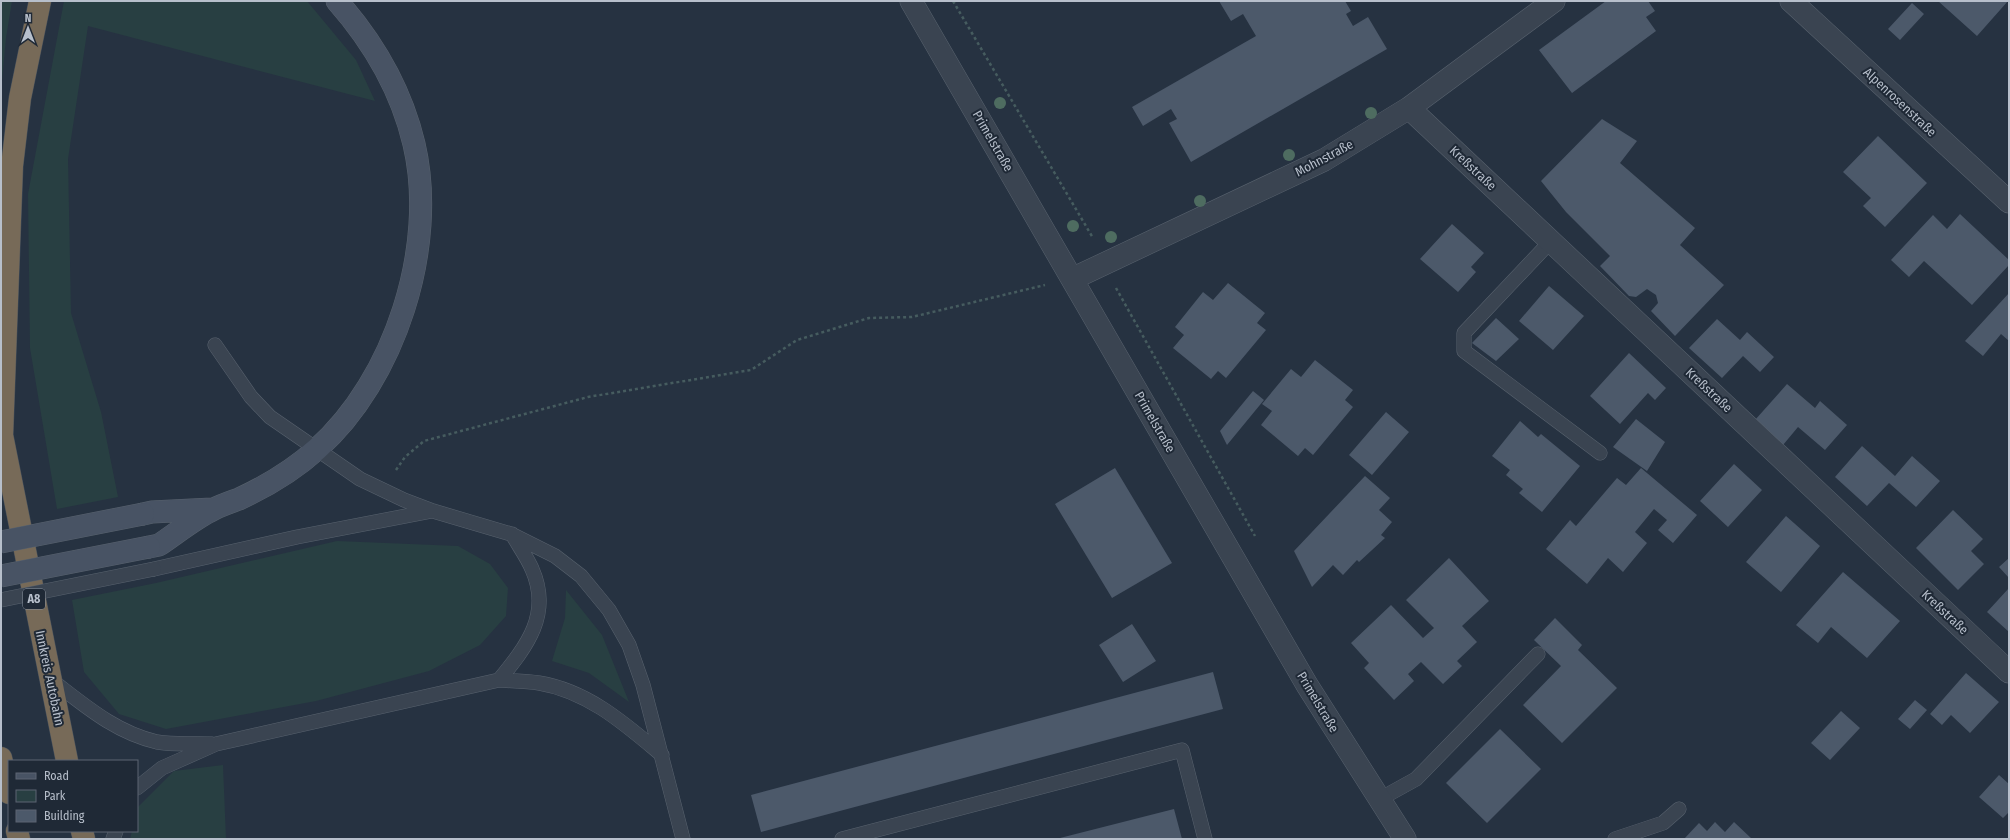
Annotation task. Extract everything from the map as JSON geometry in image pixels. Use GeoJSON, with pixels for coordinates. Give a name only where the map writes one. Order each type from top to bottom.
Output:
{"type":"FeatureCollection","features":[{"type":"Feature","properties":{"kind":"highway","name":"Innkreis Autobahn"},"geometry":{"type":"LineString","coordinates":[[40,1],[20,98],[12,166],[2,434],[67,760]]}},
{"type":"Feature","properties":{"kind":"highway"},"geometry":{"type":"LineString","coordinates":[[1,758],[8,790]]}},
{"type":"Feature","properties":{"kind":"street"},"geometry":{"type":"LineString","coordinates":[[1,576],[159,545],[212,509],[265,486],[317,450],[339,428],[356,406],[383,362],[397,330],[408,296],[416,256],[419,230],[420,186],[414,145],[400,99],[383,64],[364,33],[337,1]]}},
{"type":"Feature","properties":{"kind":"street","name":"Primelstraße"},"geometry":{"type":"LineString","coordinates":[[911,1],[1307,685],[1378,800],[1405,839]]}},
{"type":"Feature","properties":{"kind":"street","name":"Mohnstraße"},"geometry":{"type":"LineString","coordinates":[[1072,279],[1324,160],[1409,108],[1554,1]]}},
{"type":"Feature","properties":{"kind":"street","name":"Alpenrosenstraße"},"geometry":{"type":"LineString","coordinates":[[1792,1],[2009,202]]}},
{"type":"Feature","properties":{"kind":"street","name":"Kreßstraße"},"geometry":{"type":"LineString","coordinates":[[1409,108],[2009,672]]}},
{"type":"Feature","properties":{"kind":"street"},"geometry":{"type":"LineString","coordinates":[[1,542],[152,512],[212,509]]}},
{"type":"Feature","properties":{"kind":"lane"},"geometry":{"type":"LineString","coordinates":[[1551,241],[1464,333],[1464,351],[1600,452]]}},
{"type":"Feature","properties":{"kind":"lane"},"geometry":{"type":"LineString","coordinates":[[215,345],[251,397],[270,417],[360,479],[382,490],[433,511],[511,534],[555,556],[581,576],[609,610],[630,645],[643,685],[683,839]]}},
{"type":"Feature","properties":{"kind":"lane"},"geometry":{"type":"LineString","coordinates":[[1,600],[154,570],[297,537],[433,511]]}},
{"type":"Feature","properties":{"kind":"lane"},"geometry":{"type":"LineString","coordinates":[[499,680],[520,654],[534,631],[538,614],[539,590],[532,568],[511,534]]}},
{"type":"Feature","properties":{"kind":"lane"},"geometry":{"type":"LineString","coordinates":[[1378,800],[1416,779],[1538,654]]}},
{"type":"Feature","properties":{"kind":"lane"},"geometry":{"type":"LineString","coordinates":[[50,679],[101,719],[126,732],[158,742],[216,744]]}},
{"type":"Feature","properties":{"kind":"lane"},"geometry":{"type":"LineString","coordinates":[[138,787],[162,768],[216,744],[499,680],[539,683],[567,691],[591,702],[624,723],[662,755]]}},
{"type":"Feature","properties":{"kind":"lane"},"geometry":{"type":"LineString","coordinates":[[842,839],[1182,750],[1205,839]]}},
{"type":"Feature","properties":{"kind":"lane"},"geometry":{"type":"LineString","coordinates":[[1615,839],[1663,824],[1679,809]]}},
{"type":"Feature","properties":{"kind":"path"},"geometry":{"type":"LineString","coordinates":[[953,1],[1085,223],[1106,263],[1118,294],[1258,541]]}},
{"type":"Feature","properties":{"kind":"path"},"geometry":{"type":"LineString","coordinates":[[382,490],[405,457],[424,441],[588,397],[751,370],[797,340],[869,318],[912,317],[1072,279]]}},
{"type":"Feature","properties":{"kind":"green space"},"geometry":{"type":"Polygon","coordinates":[[[1,1],[12,1],[6,38],[1,91],[1,1]]]}},
{"type":"Feature","properties":{"kind":"green space"},"geometry":{"type":"Polygon","coordinates":[[[64,1],[307,1],[356,60],[375,101],[88,26],[68,159],[71,313],[101,412],[118,497],[57,509],[30,348],[28,194],[64,1]]]}},
{"type":"Feature","properties":{"kind":"green space"},"geometry":{"type":"Polygon","coordinates":[[[337,541],[458,546],[490,564],[508,588],[506,616],[480,645],[429,671],[316,701],[166,729],[119,714],[84,672],[72,600],[156,583],[337,541]]]}},
{"type":"Feature","properties":{"kind":"green space"},"geometry":{"type":"Polygon","coordinates":[[[566,590],[602,635],[629,702],[589,673],[552,661],[565,618],[566,590]]]}},
{"type":"Feature","properties":{"kind":"green space"},"geometry":{"type":"Polygon","coordinates":[[[223,765],[226,839],[130,839],[132,832],[138,832],[138,807],[174,771],[223,765]]]}},
{"type":"Feature","properties":{"kind":"building"},"geometry":{"type":"Polygon","coordinates":[[[1219,1],[1345,1],[1351,11],[1346,14],[1353,26],[1368,17],[1387,49],[1191,162],[1169,123],[1177,119],[1171,109],[1143,126],[1132,107],[1256,36],[1243,14],[1231,21],[1219,1]]]}},
{"type":"Feature","properties":{"kind":"building"},"geometry":{"type":"Polygon","coordinates":[[[1606,1],[1648,1],[1655,11],[1646,17],[1656,31],[1572,93],[1539,50],[1606,1]]]}},
{"type":"Feature","properties":{"kind":"building"},"geometry":{"type":"Polygon","coordinates":[[[1938,1],[2008,1],[1977,36],[1938,1]]]}},
{"type":"Feature","properties":{"kind":"building"},"geometry":{"type":"Polygon","coordinates":[[[1912,3],[1924,14],[1900,40],[1888,29],[1912,3]]]}},
{"type":"Feature","properties":{"kind":"building"},"geometry":{"type":"Polygon","coordinates":[[[1602,119],[1637,141],[1620,163],[1695,228],[1680,245],[1724,285],[1675,336],[1651,311],[1658,303],[1656,295],[1647,289],[1636,297],[1629,296],[1600,266],[1610,256],[1566,212],[1541,181],[1602,119]]]}},
{"type":"Feature","properties":{"kind":"building"},"geometry":{"type":"Polygon","coordinates":[[[1878,136],[1927,183],[1885,227],[1863,206],[1871,198],[1843,172],[1878,136]]]}},
{"type":"Feature","properties":{"kind":"building"},"geometry":{"type":"Polygon","coordinates":[[[1960,214],[2009,260],[2009,265],[1972,305],[1924,261],[1909,277],[1891,260],[1933,215],[1947,229],[1960,214]]]}},
{"type":"Feature","properties":{"kind":"building"},"geometry":{"type":"Polygon","coordinates":[[[1452,224],[1484,253],[1471,267],[1476,272],[1458,292],[1420,259],[1452,224]]]}},
{"type":"Feature","properties":{"kind":"building"},"geometry":{"type":"Polygon","coordinates":[[[1228,283],[1265,313],[1257,323],[1266,330],[1226,378],[1218,371],[1211,379],[1173,348],[1184,335],[1175,327],[1203,292],[1213,300],[1228,283]]]}},
{"type":"Feature","properties":{"kind":"building"},"geometry":{"type":"Polygon","coordinates":[[[1549,286],[1584,316],[1553,350],[1519,321],[1549,286]]]}},
{"type":"Feature","properties":{"kind":"building"},"geometry":{"type":"Polygon","coordinates":[[[2009,293],[2009,341],[2001,334],[1983,356],[1965,341],[2009,293]]]}},
{"type":"Feature","properties":{"kind":"building"},"geometry":{"type":"Polygon","coordinates":[[[1496,318],[1519,339],[1496,361],[1472,343],[1496,318]]]}},
{"type":"Feature","properties":{"kind":"building"},"geometry":{"type":"Polygon","coordinates":[[[1717,319],[1740,340],[1747,332],[1774,357],[1760,372],[1743,356],[1722,378],[1689,348],[1717,319]]]}},
{"type":"Feature","properties":{"kind":"building"},"geometry":{"type":"Polygon","coordinates":[[[1629,353],[1666,388],[1655,400],[1648,393],[1620,424],[1590,396],[1629,353]]]}},
{"type":"Feature","properties":{"kind":"building"},"geometry":{"type":"Polygon","coordinates":[[[1315,360],[1353,390],[1345,400],[1353,407],[1313,455],[1305,448],[1298,456],[1261,425],[1272,411],[1262,404],[1291,369],[1301,377],[1315,360]]]}},
{"type":"Feature","properties":{"kind":"building"},"geometry":{"type":"Polygon","coordinates":[[[1787,384],[1815,408],[1820,401],[1847,425],[1825,450],[1798,427],[1783,445],[1755,420],[1787,384]]]}},
{"type":"Feature","properties":{"kind":"building"},"geometry":{"type":"Polygon","coordinates":[[[1253,391],[1264,400],[1227,445],[1220,431],[1253,391]]]}},
{"type":"Feature","properties":{"kind":"building"},"geometry":{"type":"Polygon","coordinates":[[[1386,412],[1409,432],[1372,475],[1349,455],[1386,412]]]}},
{"type":"Feature","properties":{"kind":"building"},"geometry":{"type":"Polygon","coordinates":[[[1636,419],[1665,442],[1647,471],[1613,447],[1636,419]]]}},
{"type":"Feature","properties":{"kind":"building"},"geometry":{"type":"Polygon","coordinates":[[[1520,421],[1538,437],[1541,434],[1580,466],[1542,512],[1519,493],[1523,489],[1506,475],[1510,470],[1492,456],[1520,421]]]}},
{"type":"Feature","properties":{"kind":"building"},"geometry":{"type":"Polygon","coordinates":[[[1862,446],[1895,476],[1912,456],[1940,481],[1916,507],[1889,483],[1867,506],[1835,477],[1862,446]]]}},
{"type":"Feature","properties":{"kind":"building"},"geometry":{"type":"Polygon","coordinates":[[[1734,464],[1762,490],[1728,527],[1700,501],[1734,464]]]}},
{"type":"Feature","properties":{"kind":"building"},"geometry":{"type":"Polygon","coordinates":[[[1115,468],[1172,563],[1112,598],[1055,504],[1115,468]]]}},
{"type":"Feature","properties":{"kind":"building"},"geometry":{"type":"Polygon","coordinates":[[[1641,468],[1697,515],[1673,543],[1658,530],[1667,520],[1654,509],[1635,532],[1647,543],[1623,572],[1608,558],[1587,584],[1546,549],[1570,520],[1576,526],[1617,478],[1626,485],[1641,468]]]}},
{"type":"Feature","properties":{"kind":"building"},"geometry":{"type":"Polygon","coordinates":[[[1365,476],[1390,498],[1379,510],[1392,522],[1381,535],[1385,538],[1359,562],[1357,560],[1343,575],[1333,565],[1312,587],[1294,551],[1365,476]]]}},
{"type":"Feature","properties":{"kind":"building"},"geometry":{"type":"Polygon","coordinates":[[[1953,510],[1983,539],[1971,551],[1984,564],[1958,590],[1916,548],[1953,510]]]}},
{"type":"Feature","properties":{"kind":"building"},"geometry":{"type":"Polygon","coordinates":[[[1786,516],[1820,546],[1781,592],[1746,562],[1786,516]]]}},
{"type":"Feature","properties":{"kind":"building"},"geometry":{"type":"Polygon","coordinates":[[[1449,558],[1489,601],[1462,626],[1477,642],[1457,661],[1462,666],[1443,684],[1421,662],[1408,674],[1414,681],[1394,700],[1364,668],[1369,663],[1351,643],[1391,605],[1423,638],[1434,628],[1406,600],[1449,558]]]}},
{"type":"Feature","properties":{"kind":"building"},"geometry":{"type":"Polygon","coordinates":[[[2009,558],[2009,578],[1999,567],[2009,558]]]}},
{"type":"Feature","properties":{"kind":"building"},"geometry":{"type":"Polygon","coordinates":[[[1843,572],[1900,621],[1867,658],[1831,627],[1818,643],[1796,625],[1843,572]]]}},
{"type":"Feature","properties":{"kind":"building"},"geometry":{"type":"Polygon","coordinates":[[[2009,588],[2009,632],[1987,612],[2009,588]]]}},
{"type":"Feature","properties":{"kind":"building"},"geometry":{"type":"Polygon","coordinates":[[[1555,618],[1582,645],[1578,650],[1617,688],[1562,743],[1523,705],[1561,666],[1534,640],[1555,618]]]}},
{"type":"Feature","properties":{"kind":"building"},"geometry":{"type":"Polygon","coordinates":[[[1132,624],[1156,661],[1123,682],[1099,645],[1132,624]]]}},
{"type":"Feature","properties":{"kind":"building"},"geometry":{"type":"Polygon","coordinates":[[[1213,672],[1223,709],[761,832],[751,795],[1213,672]]]}},
{"type":"Feature","properties":{"kind":"building"},"geometry":{"type":"Polygon","coordinates":[[[1966,673],[1999,702],[1970,733],[1951,715],[1942,725],[1930,714],[1966,673]]]}},
{"type":"Feature","properties":{"kind":"building"},"geometry":{"type":"Polygon","coordinates":[[[1915,700],[1927,710],[1910,729],[1898,719],[1915,700]]]}},
{"type":"Feature","properties":{"kind":"building"},"geometry":{"type":"Polygon","coordinates":[[[1841,711],[1860,728],[1830,760],[1811,743],[1841,711]]]}},
{"type":"Feature","properties":{"kind":"building"},"geometry":{"type":"Polygon","coordinates":[[[1500,729],[1541,769],[1487,823],[1446,783],[1500,729]]]}},
{"type":"Feature","properties":{"kind":"building"},"geometry":{"type":"Polygon","coordinates":[[[1999,775],[2009,784],[2009,812],[2003,818],[1979,797],[1999,775]]]}},
{"type":"Feature","properties":{"kind":"building"},"geometry":{"type":"Polygon","coordinates":[[[1174,809],[1182,839],[1060,839],[1060,838],[1174,809]]]}},
{"type":"Feature","properties":{"kind":"building"},"geometry":{"type":"Polygon","coordinates":[[[1715,822],[1725,832],[1734,822],[1752,839],[1684,839],[1699,823],[1707,831],[1715,822]]]}}]}
